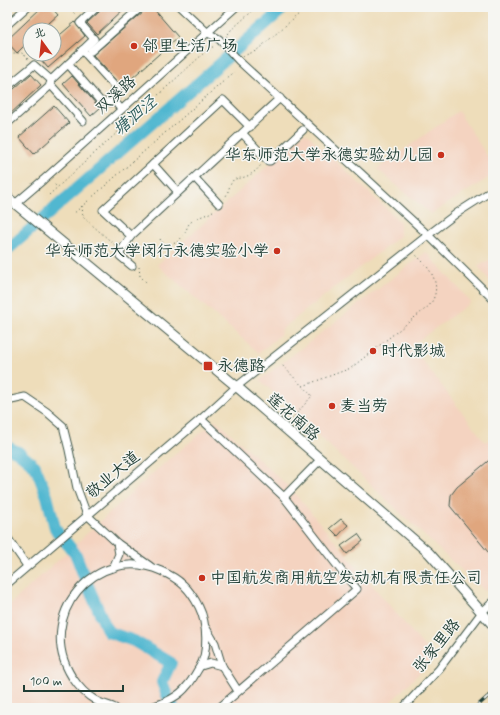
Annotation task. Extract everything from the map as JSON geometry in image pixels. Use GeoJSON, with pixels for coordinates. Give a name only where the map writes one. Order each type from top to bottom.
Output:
{"type":"FeatureCollection","features":[{"type":"Feature","properties":{"kind":"main road","name":"莲花南路"},"geometry":{"type":"LineString","coordinates":[[7,197],[236,387],[429,553],[493,625]]}},
{"type":"Feature","properties":{"kind":"street"},"geometry":{"type":"LineString","coordinates":[[7,25],[27,7]]}},
{"type":"Feature","properties":{"kind":"street"},"geometry":{"type":"LineString","coordinates":[[7,124],[50,86],[50,82],[94,39],[80,23],[97,7]]}},
{"type":"Feature","properties":{"kind":"street"},"geometry":{"type":"LineString","coordinates":[[91,51],[141,7]]}},
{"type":"Feature","properties":{"kind":"street"},"geometry":{"type":"LineString","coordinates":[[180,7],[208,33],[220,41],[428,235],[493,299]]}},
{"type":"Feature","properties":{"kind":"street","name":"双溪路"},"geometry":{"type":"LineString","coordinates":[[15,204],[236,7]]}},
{"type":"Feature","properties":{"kind":"street"},"geometry":{"type":"LineString","coordinates":[[82,50],[118,90],[115,102]]}},
{"type":"Feature","properties":{"kind":"street"},"geometry":{"type":"LineString","coordinates":[[68,64],[101,102],[115,102],[121,109]]}},
{"type":"Feature","properties":{"kind":"street"},"geometry":{"type":"LineString","coordinates":[[7,87],[34,65],[83,121]]}},
{"type":"Feature","properties":{"kind":"street"},"geometry":{"type":"LineString","coordinates":[[136,266],[120,256],[131,236],[243,134],[280,98]]}},
{"type":"Feature","properties":{"kind":"street"},"geometry":{"type":"LineString","coordinates":[[131,236],[103,210],[153,164],[223,100],[250,127]]}},
{"type":"Feature","properties":{"kind":"street"},"geometry":{"type":"LineString","coordinates":[[243,134],[268,161],[270,161],[303,130]]}},
{"type":"Feature","properties":{"kind":"street"},"geometry":{"type":"LineString","coordinates":[[153,164],[178,192]]}},
{"type":"Feature","properties":{"kind":"street"},"geometry":{"type":"LineString","coordinates":[[195,178],[219,204]]}},
{"type":"Feature","properties":{"kind":"street"},"geometry":{"type":"LineString","coordinates":[[236,387],[428,235],[457,213],[493,190]]}},
{"type":"Feature","properties":{"kind":"street","name":"敬业大道"},"geometry":{"type":"LineString","coordinates":[[7,584],[86,515],[201,419],[236,387]]}},
{"type":"Feature","properties":{"kind":"street"},"geometry":{"type":"LineString","coordinates":[[7,401],[25,397],[48,412],[63,426],[77,488],[86,515],[117,544],[150,566],[173,576],[192,593],[203,616],[206,641],[201,666],[187,687],[166,702],[148,708]]}},
{"type":"Feature","properties":{"kind":"street"},"geometry":{"type":"LineString","coordinates":[[201,419],[284,497],[343,573],[358,589],[219,708]]}},
{"type":"Feature","properties":{"kind":"street"},"geometry":{"type":"LineString","coordinates":[[284,497],[320,460]]}},
{"type":"Feature","properties":{"kind":"street"},"geometry":{"type":"LineString","coordinates":[[7,537],[27,566]]}},
{"type":"Feature","properties":{"kind":"street"},"geometry":{"type":"LineString","coordinates":[[113,568],[119,554],[117,544]]}},
{"type":"Feature","properties":{"kind":"street"},"geometry":{"type":"LineString","coordinates":[[115,708],[95,700],[78,685],[65,666],[60,644],[61,621],[70,600],[85,582],[104,570],[127,564],[150,566]]}},
{"type":"Feature","properties":{"kind":"street","name":"张家里路"},"geometry":{"type":"LineString","coordinates":[[402,708],[439,670],[482,612],[493,602]]}},
{"type":"Feature","properties":{"kind":"street"},"geometry":{"type":"LineString","coordinates":[[204,625],[215,643],[222,666],[238,691]]}},
{"type":"Feature","properties":{"kind":"street"},"geometry":{"type":"LineString","coordinates":[[201,666],[211,663],[222,666]]}},
{"type":"Feature","properties":{"kind":"path"},"geometry":{"type":"LineString","coordinates":[[69,7],[82,21]]}},
{"type":"Feature","properties":{"kind":"path"},"geometry":{"type":"LineString","coordinates":[[232,30],[257,7]]}},
{"type":"Feature","properties":{"kind":"path"},"geometry":{"type":"LineString","coordinates":[[239,60],[256,51],[307,7]]}},
{"type":"Feature","properties":{"kind":"path"},"geometry":{"type":"LineString","coordinates":[[49,195],[204,53],[220,41]]}},
{"type":"Feature","properties":{"kind":"path"},"geometry":{"type":"LineString","coordinates":[[7,49],[12,53],[22,53],[34,65]]}},
{"type":"Feature","properties":{"kind":"path"},"geometry":{"type":"LineString","coordinates":[[72,215],[234,72]]}},
{"type":"Feature","properties":{"kind":"path"},"geometry":{"type":"LineString","coordinates":[[52,182],[57,188]]}},
{"type":"Feature","properties":{"kind":"path"},"geometry":{"type":"LineString","coordinates":[[82,206],[83,217],[122,251]]}},
{"type":"Feature","properties":{"kind":"path"},"geometry":{"type":"LineString","coordinates":[[302,386],[351,368],[429,306],[435,296],[436,283],[429,271],[410,249]]}},
{"type":"Feature","properties":{"kind":"path"},"geometry":{"type":"LineString","coordinates":[[136,266],[140,276],[146,282]]}},
{"type":"Feature","properties":{"kind":"path"},"geometry":{"type":"LineString","coordinates":[[274,357],[312,396],[284,428]]}},
{"type":"Feature","properties":{"kind":"shaded area","name":"华东师范大学永德实验幼儿园"},"geometry":{"type":"Polygon","coordinates":[[[458,111],[493,165],[493,175],[431,214],[377,169],[458,111]]]}},
{"type":"Feature","properties":{"kind":"shaded area","name":"华东师范大学闵行永德实验小学"},"geometry":{"type":"Polygon","coordinates":[[[305,132],[400,222],[400,236],[282,329],[280,335],[259,353],[157,265],[305,132]]]}},
{"type":"Feature","properties":{"kind":"shaded area"},"geometry":{"type":"Polygon","coordinates":[[[426,252],[471,302],[411,346],[485,442],[493,437],[493,580],[485,591],[260,380],[426,252]]]}},
{"type":"Feature","properties":{"kind":"shaded area"},"geometry":{"type":"Polygon","coordinates":[[[493,258],[493,285],[478,266],[493,258]]]}},
{"type":"Feature","properties":{"kind":"shaded area","name":"中国航发商用航空发动机有限责任公司"},"geometry":{"type":"Polygon","coordinates":[[[216,420],[291,489],[434,658],[385,708],[7,708],[7,607],[153,473],[216,420]]]}},
{"type":"Feature","properties":{"kind":"building"},"geometry":{"type":"Polygon","coordinates":[[[42,7],[51,7],[58,15],[50,22],[26,22],[42,7]]]}},
{"type":"Feature","properties":{"kind":"building"},"geometry":{"type":"Polygon","coordinates":[[[102,7],[126,7],[97,34],[87,23],[100,11],[102,7]]]}},
{"type":"Feature","properties":{"kind":"building","name":"邻里生活广场"},"geometry":{"type":"Polygon","coordinates":[[[146,7],[152,7],[178,37],[122,87],[93,55],[144,11],[146,7]]]}},
{"type":"Feature","properties":{"kind":"building"},"geometry":{"type":"Polygon","coordinates":[[[75,22],[85,36],[62,56],[62,33],[75,22]]]}},
{"type":"Feature","properties":{"kind":"building"},"geometry":{"type":"Polygon","coordinates":[[[22,26],[22,48],[17,53],[7,42],[7,40],[22,26]]]}},
{"type":"Feature","properties":{"kind":"building"},"geometry":{"type":"Polygon","coordinates":[[[43,62],[55,62],[48,68],[43,62]]]}},
{"type":"Feature","properties":{"kind":"building"},"geometry":{"type":"Polygon","coordinates":[[[31,74],[41,85],[7,117],[7,95],[31,74]]]}},
{"type":"Feature","properties":{"kind":"building"},"geometry":{"type":"Polygon","coordinates":[[[72,76],[97,105],[101,107],[91,116],[63,84],[72,76]]]}},
{"type":"Feature","properties":{"kind":"building"},"geometry":{"type":"Polygon","coordinates":[[[54,106],[69,123],[34,154],[19,137],[54,106]]]}},
{"type":"Feature","properties":{"kind":"building"},"geometry":{"type":"Polygon","coordinates":[[[493,457],[493,558],[450,506],[451,495],[457,487],[493,457]]]}},
{"type":"Feature","properties":{"kind":"building"},"geometry":{"type":"Polygon","coordinates":[[[341,519],[348,525],[338,536],[330,528],[341,519]]]}},
{"type":"Feature","properties":{"kind":"building"},"geometry":{"type":"Polygon","coordinates":[[[358,534],[363,541],[347,554],[341,546],[358,534]]]}},
{"type":"Feature","properties":{"kind":"waterway","name":"塘泗泾"},"geometry":{"type":"LineString","coordinates":[[7,250],[285,7]]}},
{"type":"Feature","properties":{"kind":"waterway"},"geometry":{"type":"LineString","coordinates":[[7,447],[18,452],[35,466],[47,496],[55,528],[58,533]]}},
{"type":"Feature","properties":{"kind":"waterway"},"geometry":{"type":"LineString","coordinates":[[65,541],[76,555],[84,576]]}},
{"type":"Feature","properties":{"kind":"waterway"},"geometry":{"type":"LineString","coordinates":[[88,586],[108,632],[134,641],[171,663],[162,682],[167,695]]}},
{"type":"Feature","properties":{"kind":"railway"},"geometry":{"type":"LineString","coordinates":[[475,708],[493,692]]}},
{"type":"Feature","properties":{"kind":"place","name":"邻里生活广场"},"geometry":{"type":"Point","coordinates":[134,46]}},
{"type":"Feature","properties":{"kind":"place","name":"华东师范大学永德实验幼儿园"},"geometry":{"type":"Point","coordinates":[441,155]}},
{"type":"Feature","properties":{"kind":"place","name":"华东师范大学闵行永德实验小学"},"geometry":{"type":"Point","coordinates":[277,251]}},
{"type":"Feature","properties":{"kind":"place","name":"时代影城"},"geometry":{"type":"Point","coordinates":[373,351]}},
{"type":"Feature","properties":{"kind":"place","name":"永德路"},"geometry":{"type":"Point","coordinates":[208,366]}},
{"type":"Feature","properties":{"kind":"place","name":"麦当劳"},"geometry":{"type":"Point","coordinates":[332,406]}},
{"type":"Feature","properties":{"kind":"place","name":"中国航发商用航空发动机有限责任公司"},"geometry":{"type":"Point","coordinates":[202,578]}}]}
